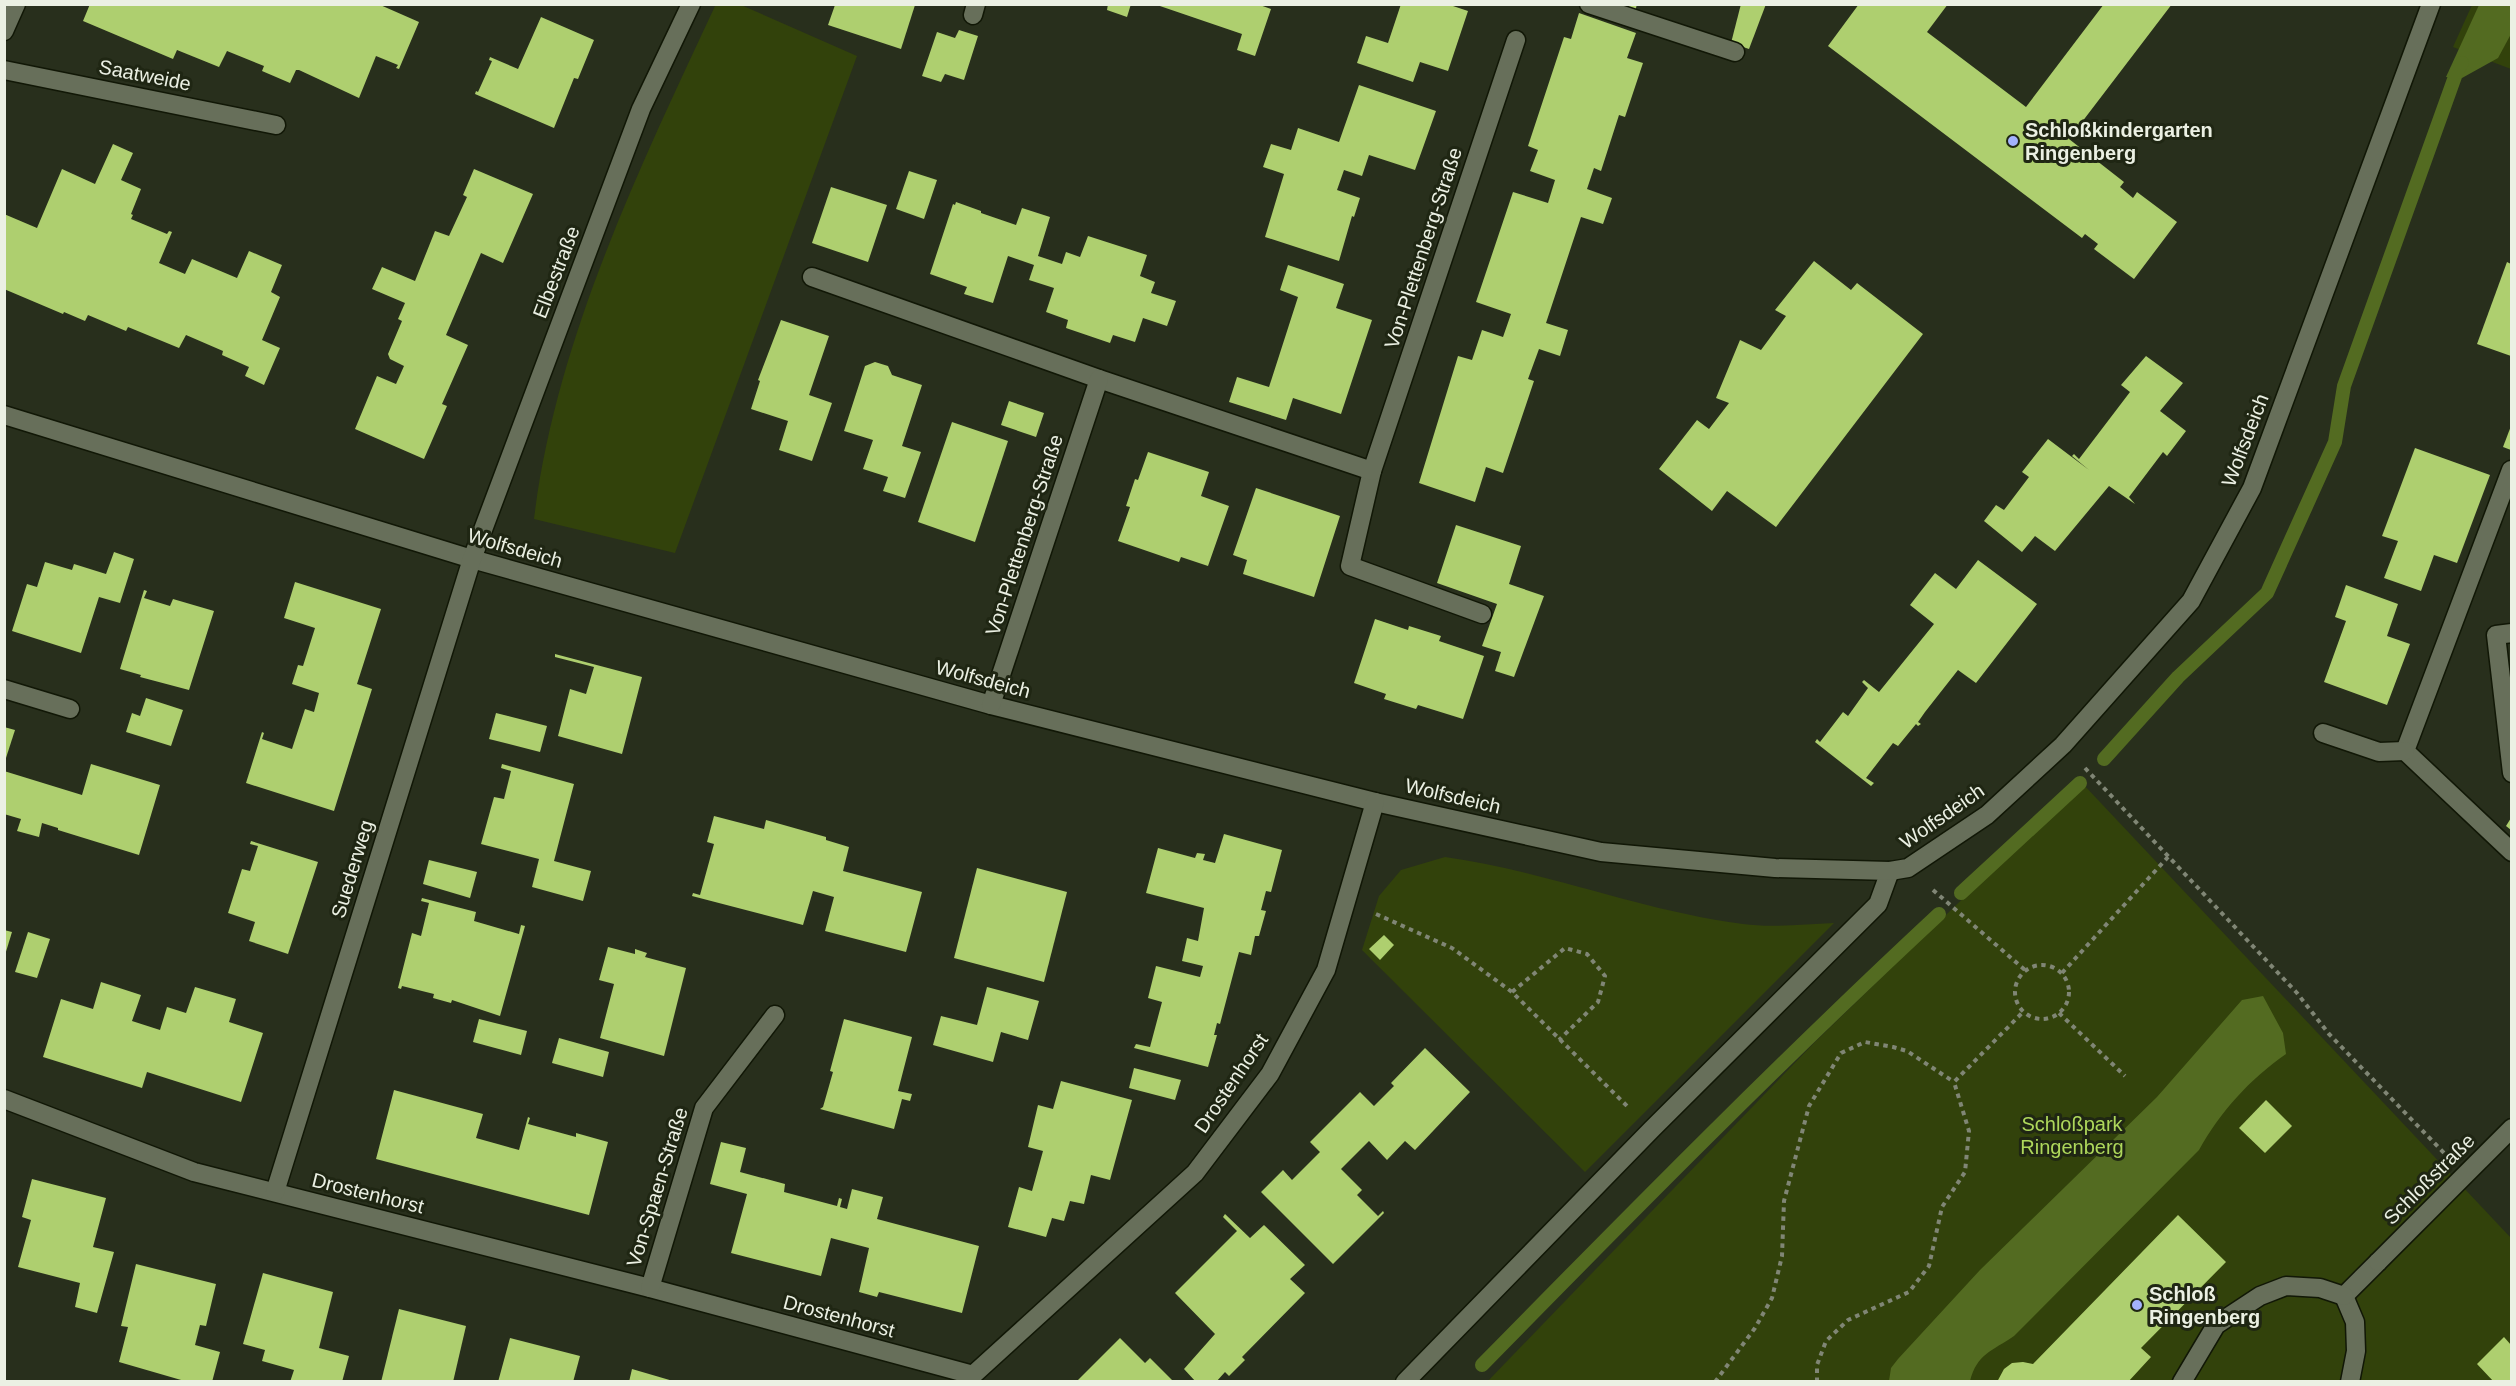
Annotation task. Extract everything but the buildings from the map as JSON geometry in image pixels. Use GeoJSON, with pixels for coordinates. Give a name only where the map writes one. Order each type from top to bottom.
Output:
{"type":"FeatureCollection","features":[{"type":"Feature","properties":{"kind":"street"},"geometry":{"type":"LineString","coordinates":[[4,31],[16,4]]}},
{"type":"Feature","properties":{"kind":"street","name":"Elbestraße"},"geometry":{"type":"LineString","coordinates":[[472,559],[641,109],[691,4]]}},
{"type":"Feature","properties":{"kind":"street"},"geometry":{"type":"LineString","coordinates":[[1589,4],[1735,52]]}},
{"type":"Feature","properties":{"kind":"street","name":"Wolfsdeich"},"geometry":{"type":"LineString","coordinates":[[4,415],[472,559],[991,705],[1375,802],[1601,852],[1775,868],[1899,869],[1987,815],[2063,745],[2191,602],[2252,488],[2431,4]]}},
{"type":"Feature","properties":{"kind":"street","name":"Von-Plettenberg-Straße"},"geometry":{"type":"LineString","coordinates":[[1482,614],[1350,566],[1372,471],[1516,40]]}},
{"type":"Feature","properties":{"kind":"street","name":"Saatweide"},"geometry":{"type":"LineString","coordinates":[[4,70],[276,125]]}},
{"type":"Feature","properties":{"kind":"street"},"geometry":{"type":"LineString","coordinates":[[812,277],[1099,379],[1372,471]]}},
{"type":"Feature","properties":{"kind":"street","name":"Von-Plettenberg-Straße"},"geometry":{"type":"LineString","coordinates":[[991,705],[1099,379]]}},
{"type":"Feature","properties":{"kind":"street"},"geometry":{"type":"LineString","coordinates":[[2405,751],[2511,470]]}},
{"type":"Feature","properties":{"kind":"street","name":"Suederweg"},"geometry":{"type":"LineString","coordinates":[[275,1192],[472,559]]}},
{"type":"Feature","properties":{"kind":"street"},"geometry":{"type":"LineString","coordinates":[[2511,633],[2496,635],[2511,773]]}},
{"type":"Feature","properties":{"kind":"street"},"geometry":{"type":"LineString","coordinates":[[4,689],[70,709]]}},
{"type":"Feature","properties":{"kind":"street"},"geometry":{"type":"LineString","coordinates":[[2323,733],[2379,752],[2405,751],[2511,852]]}},
{"type":"Feature","properties":{"kind":"street","name":"Drostenhorst"},"geometry":{"type":"LineString","coordinates":[[4,1099],[194,1172],[650,1288],[973,1375],[1195,1173],[1270,1074],[1326,970],[1348,902],[1375,802]]}},
{"type":"Feature","properties":{"kind":"street"},"geometry":{"type":"LineString","coordinates":[[1405,1382],[1652,1129],[1878,904],[1899,869]]}},
{"type":"Feature","properties":{"kind":"street","name":"Von-Spaen-Straße"},"geometry":{"type":"LineString","coordinates":[[650,1288],[704,1108],[775,1015]]}},
{"type":"Feature","properties":{"kind":"street","name":"Schloßstraße"},"geometry":{"type":"LineString","coordinates":[[2344,1296],[2511,1128]]}},
{"type":"Feature","properties":{"kind":"street"},"geometry":{"type":"LineString","coordinates":[[2182,1382],[2216,1325],[2260,1296],[2286,1286],[2319,1288],[2344,1296],[2355,1322],[2356,1351],[2350,1382]]}},
{"type":"Feature","properties":{"kind":"path"},"geometry":{"type":"LineString","coordinates":[[2063,745],[2297,993],[2329,1034],[2465,1175]]}},
{"type":"Feature","properties":{"kind":"path"},"geometry":{"type":"LineString","coordinates":[[2061,973],[2168,857]]}},
{"type":"Feature","properties":{"kind":"path"},"geometry":{"type":"LineString","coordinates":[[1899,869],[2025,970]]}},
{"type":"Feature","properties":{"kind":"path"},"geometry":{"type":"LineString","coordinates":[[1348,902],[1452,948],[1512,992],[1652,1129]]}},
{"type":"Feature","properties":{"kind":"path"},"geometry":{"type":"LineString","coordinates":[[1512,992],[1565,948],[1587,954],[1605,976],[1598,1002],[1559,1040]]}},
{"type":"Feature","properties":{"kind":"path"},"geometry":{"type":"LineString","coordinates":[[2040,965],[2048,966],[2061,973],[2067,981],[2068,998],[2059,1013],[2053,1017],[2037,1019],[2023,1012],[2015,995],[2015,986],[2025,970],[2040,965]]}},
{"type":"Feature","properties":{"kind":"path"},"geometry":{"type":"LineString","coordinates":[[1954,1082],[2023,1012]]}},
{"type":"Feature","properties":{"kind":"path"},"geometry":{"type":"LineString","coordinates":[[2059,1013],[2125,1076]]}},
{"type":"Feature","properties":{"kind":"path"},"geometry":{"type":"LineString","coordinates":[[1715,1382],[1755,1328],[1772,1298],[1782,1256],[1784,1201],[1809,1107],[1841,1053],[1865,1042],[1893,1047],[1907,1052],[1954,1082],[1969,1131],[1965,1172],[1942,1207],[1929,1266],[1909,1292],[1848,1320],[1826,1341],[1817,1365],[1816,1382]]}},
{"type":"Feature","properties":{"kind":"green space"},"geometry":{"type":"Polygon","coordinates":[[[716,4],[741,5],[857,56],[675,553],[534,519],[545,452],[561,386],[581,320],[631,191],[716,4]]]}},
{"type":"Feature","properties":{"kind":"green space"},"geometry":{"type":"Polygon","coordinates":[[[2472,5],[2511,5],[2511,69],[2453,47],[2472,5]]]}},
{"type":"Feature","properties":{"kind":"green space","name":"Schloßpark Ringenberg"},"geometry":{"type":"Polygon","coordinates":[[[2082,783],[2511,1238],[2511,1381],[1487,1382],[1814,1043],[2082,783]]]}},
{"type":"Feature","properties":{"kind":"green space"},"geometry":{"type":"Polygon","coordinates":[[[1445,857],[1483,863],[1705,918],[1765,926],[1834,923],[1585,1172],[1362,950],[1379,896],[1401,870],[1445,857]]]}},
{"type":"Feature","properties":{"kind":"shaded area"},"geometry":{"type":"Polygon","coordinates":[[[2479,5],[2511,5],[2511,34],[2498,58],[2462,78],[2446,77],[2479,5]]]}},
{"type":"Feature","properties":{"kind":"shaded area"},"geometry":{"type":"Polygon","coordinates":[[[2263,996],[2283,1033],[2286,1054],[2260,1074],[2237,1097],[2216,1122],[2199,1150],[2014,1336],[1981,1359],[1970,1381],[1889,1381],[1891,1368],[1898,1359],[1980,1270],[2157,1097],[2242,1000],[2263,996]]]}},
{"type":"Feature","properties":{"kind":"waterway"},"geometry":{"type":"LineString","coordinates":[[2104,759],[2178,677],[2267,593],[2335,442],[2344,386],[2457,71],[2462,63]]}},
{"type":"Feature","properties":{"kind":"waterway"},"geometry":{"type":"LineString","coordinates":[[1961,893],[2080,783]]}},
{"type":"Feature","properties":{"kind":"waterway"},"geometry":{"type":"LineString","coordinates":[[1482,1365],[1765,1081],[1939,914]]}},
{"type":"Feature","properties":{"kind":"place","name":"Schloßkindergarten Ringenberg"},"geometry":{"type":"Point","coordinates":[2013,141]}},
{"type":"Feature","properties":{"kind":"place","name":"Schloß Ringenberg"},"geometry":{"type":"Point","coordinates":[2137,1305]}}]}
